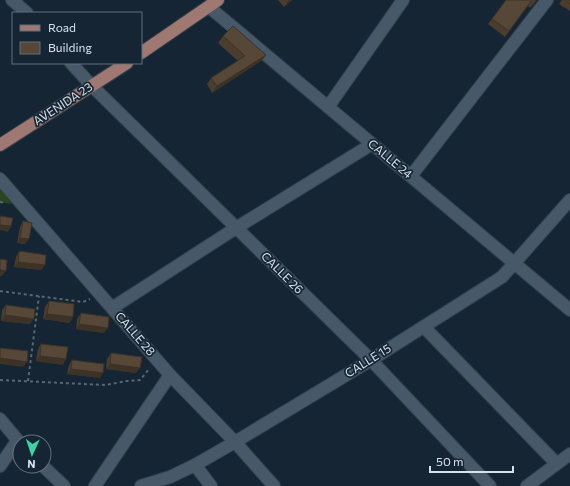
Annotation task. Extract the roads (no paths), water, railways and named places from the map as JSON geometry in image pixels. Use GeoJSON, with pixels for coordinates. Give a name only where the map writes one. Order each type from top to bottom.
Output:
{"type":"FeatureCollection","features":[{"type":"Feature","properties":{"kind":"main road"},"geometry":{"type":"LineString","coordinates":[[142,52],[214,4]]}},
{"type":"Feature","properties":{"kind":"main road","name":"AVENIDA 23"},"geometry":{"type":"LineString","coordinates":[[0,145],[125,64]]}},
{"type":"Feature","properties":{"kind":"street"},"geometry":{"type":"LineString","coordinates":[[12,0],[26,12]]}},
{"type":"Feature","properties":{"kind":"street"},"geometry":{"type":"LineString","coordinates":[[328,107],[403,0]]}},
{"type":"Feature","properties":{"kind":"street"},"geometry":{"type":"LineString","coordinates":[[411,176],[546,0]]}},
{"type":"Feature","properties":{"kind":"street","name":"CALLE 24"},"geometry":{"type":"LineString","coordinates":[[214,4],[328,107],[570,310]]}},
{"type":"Feature","properties":{"kind":"street","name":"CALLE 26"},"geometry":{"type":"LineString","coordinates":[[72,64],[92,86],[371,360],[490,486]]}},
{"type":"Feature","properties":{"kind":"street"},"geometry":{"type":"LineString","coordinates":[[112,308],[236,228],[372,144]]}},
{"type":"Feature","properties":{"kind":"street","name":"CALLE 28"},"geometry":{"type":"LineString","coordinates":[[0,179],[170,375],[236,442],[274,486]]}},
{"type":"Feature","properties":{"kind":"street","name":"CALLE 15"},"geometry":{"type":"LineString","coordinates":[[141,486],[170,477],[236,442],[371,360],[502,277],[570,200]]}},
{"type":"Feature","properties":{"kind":"street"},"geometry":{"type":"LineString","coordinates":[[424,327],[556,463]]}},
{"type":"Feature","properties":{"kind":"street"},"geometry":{"type":"LineString","coordinates":[[95,486],[170,375]]}},
{"type":"Feature","properties":{"kind":"street"},"geometry":{"type":"LineString","coordinates":[[0,419],[12,434]]}},
{"type":"Feature","properties":{"kind":"street"},"geometry":{"type":"LineString","coordinates":[[0,466],[12,451]]}},
{"type":"Feature","properties":{"kind":"street"},"geometry":{"type":"LineString","coordinates":[[527,486],[570,454]]}},
{"type":"Feature","properties":{"kind":"street"},"geometry":{"type":"LineString","coordinates":[[195,465],[211,486]]}},
{"type":"Feature","properties":{"kind":"street"},"geometry":{"type":"LineString","coordinates":[[51,474],[64,486]]}}]}
